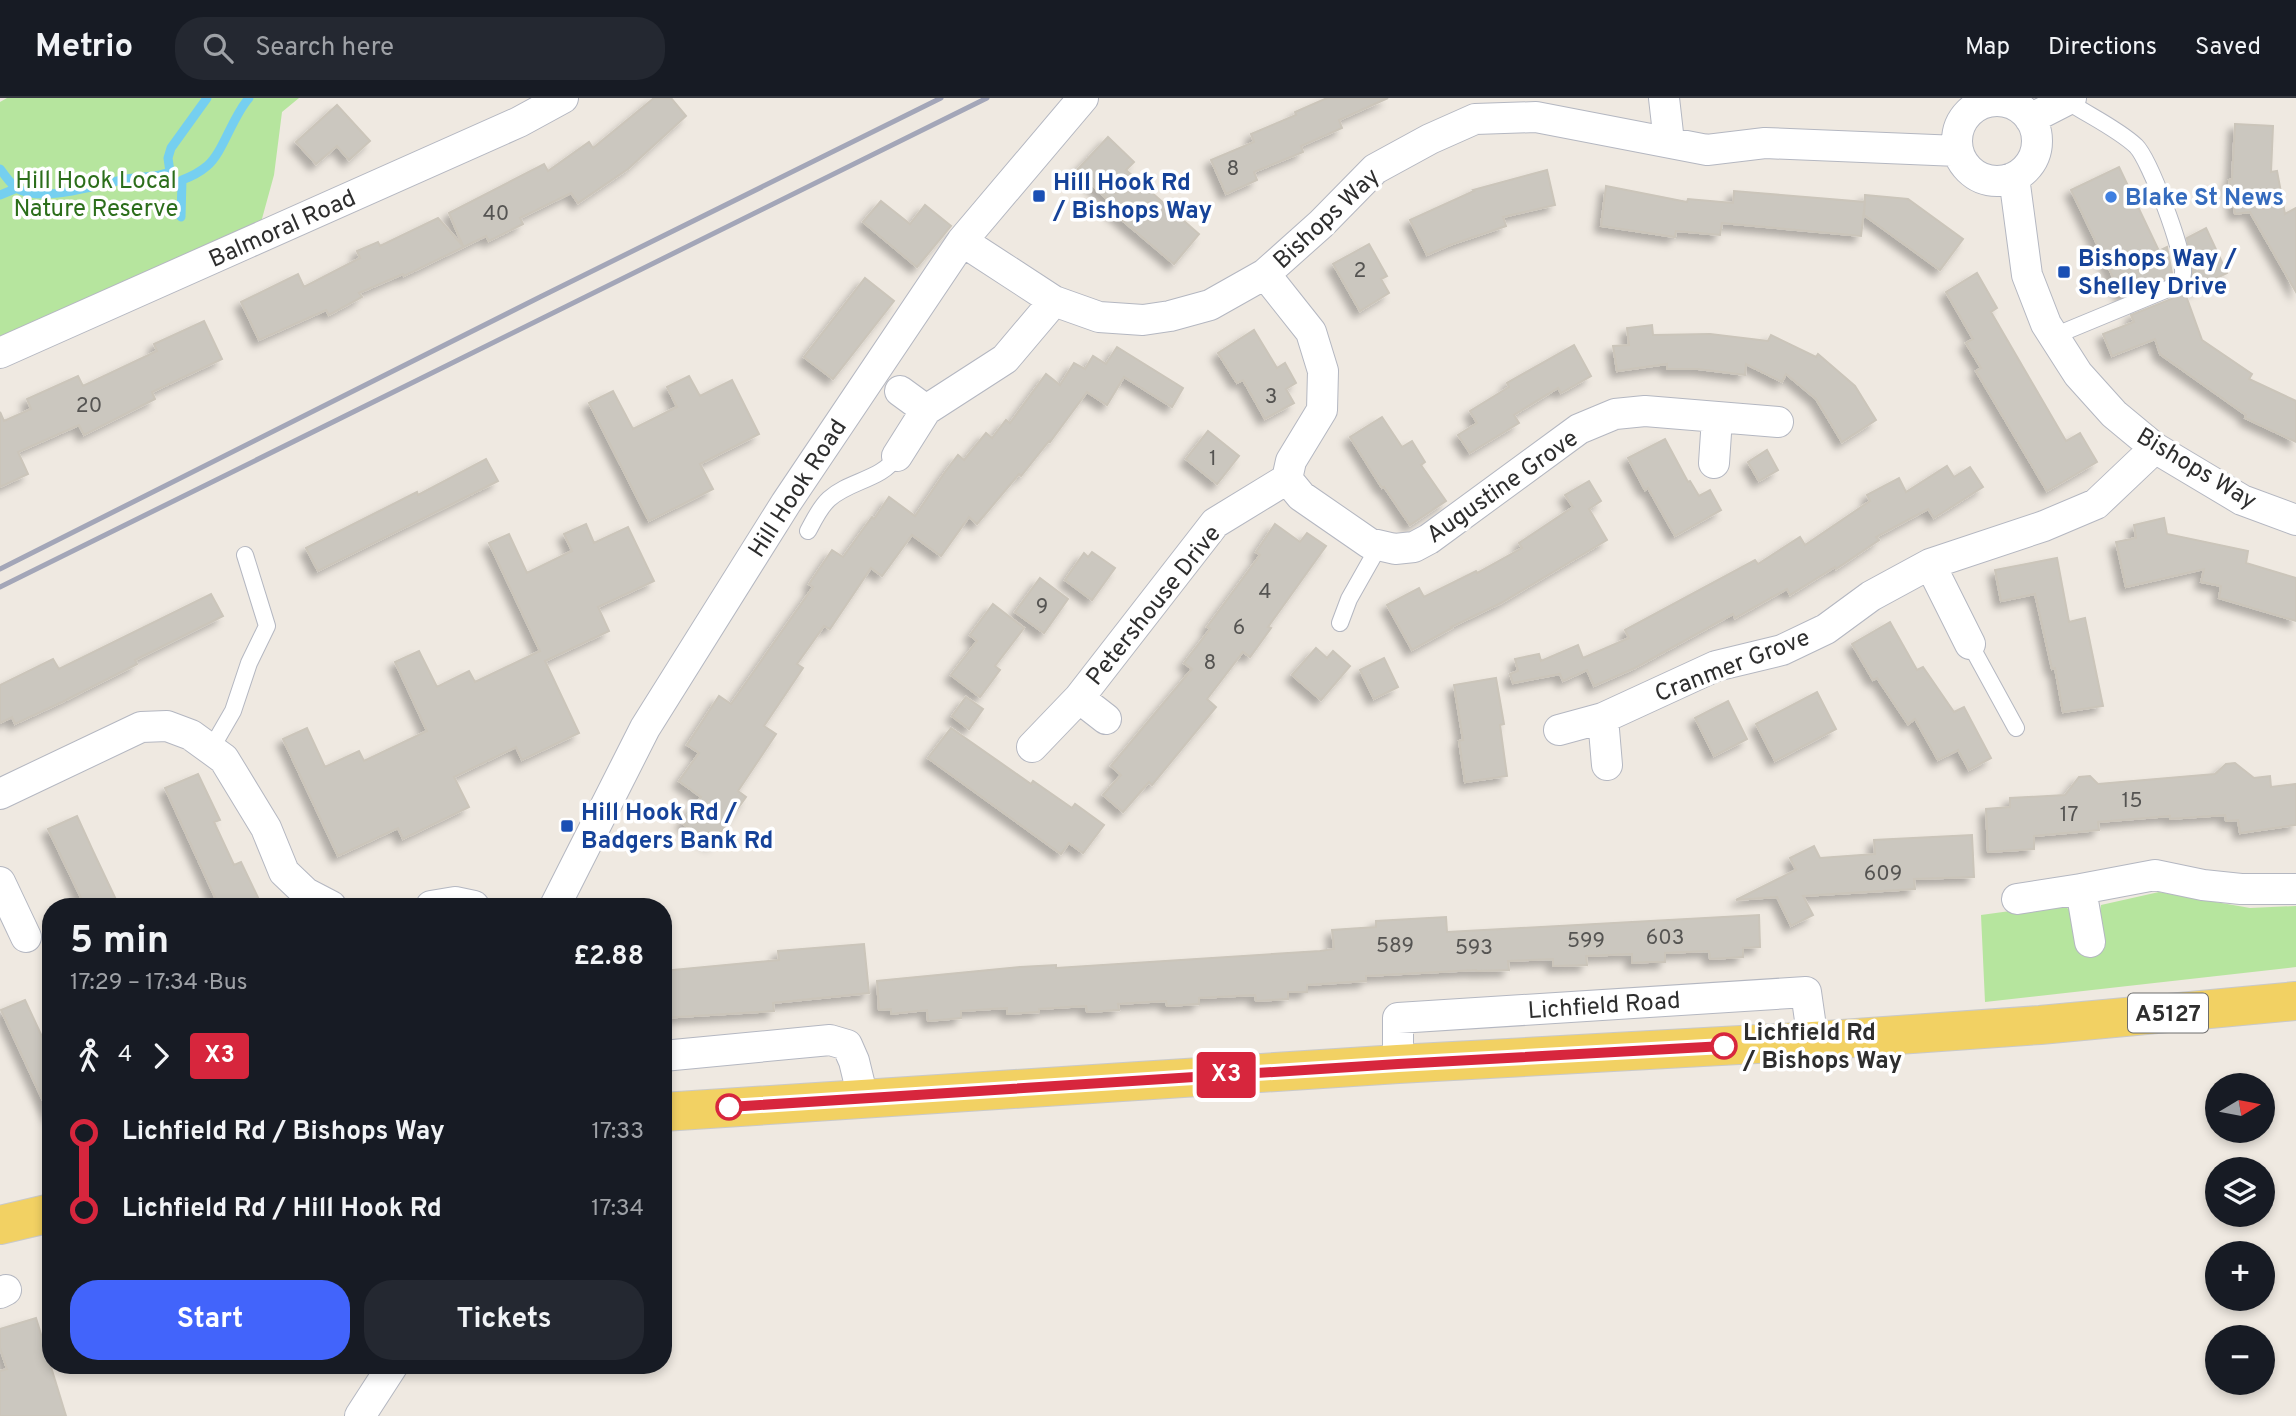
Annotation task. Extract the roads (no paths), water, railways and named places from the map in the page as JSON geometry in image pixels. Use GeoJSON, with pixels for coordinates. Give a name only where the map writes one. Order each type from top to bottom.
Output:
{"type":"FeatureCollection","features":[{"type":"Feature","properties":{"kind":"main road","name":"Lichfield Road"},"geometry":{"type":"LineString","coordinates":[[672,1111],[1398,1064],[1813,1041],[2040,1025],[2296,1001]]}},
{"type":"Feature","properties":{"kind":"main road"},"geometry":{"type":"LineString","coordinates":[[0,1225],[42,1215]]}},
{"type":"Feature","properties":{"kind":"street","name":"Balmoral Road"},"geometry":{"type":"LineString","coordinates":[[0,354],[506,128],[562,98]]}},
{"type":"Feature","properties":{"kind":"street","name":"Hill Hook Road"},"geometry":{"type":"LineString","coordinates":[[559,898],[645,728],[786,503],[962,241],[1083,98]]}},
{"type":"Feature","properties":{"kind":"street"},"geometry":{"type":"LineString","coordinates":[[1664,98],[1669,142]]}},
{"type":"Feature","properties":{"kind":"street"},"geometry":{"type":"LineString","coordinates":[[2030,119],[2069,100]]}},
{"type":"Feature","properties":{"kind":"street"},"geometry":{"type":"LineString","coordinates":[[1992,101],[2008,102],[2023,110],[2030,119],[2036,137],[2034,156],[2023,171],[1999,181],[1982,178],[1968,168],[1958,151],[1960,125],[1966,115],[1976,106],[1992,101]]}},
{"type":"Feature","properties":{"kind":"street","name":"Bishops Way"},"geometry":{"type":"LineString","coordinates":[[962,241],[1054,301],[1099,317],[1143,320],[1210,305],[1265,274],[1376,169],[1430,139],[1475,120],[1536,117],[1707,150],[1765,143],[1958,151]]}},
{"type":"Feature","properties":{"kind":"street","name":"Bishops Way"},"geometry":{"type":"LineString","coordinates":[[2014,177],[2027,275],[2046,324],[2078,373],[2113,414],[2155,448],[2242,500],[2296,520]]}},
{"type":"Feature","properties":{"kind":"street"},"geometry":{"type":"LineString","coordinates":[[1265,274],[1311,332],[1323,371],[1322,410],[1291,461],[1287,479]]}},
{"type":"Feature","properties":{"kind":"street"},"geometry":{"type":"LineString","coordinates":[[897,456],[926,410],[1005,359],[1054,301]]}},
{"type":"Feature","properties":{"kind":"street"},"geometry":{"type":"LineString","coordinates":[[900,391],[926,410]]}},
{"type":"Feature","properties":{"kind":"street","name":"Augustine Grove"},"geometry":{"type":"LineString","coordinates":[[1287,479],[1301,496],[1369,543],[1395,549],[1414,547],[1429,540],[1579,429],[1615,414],[1645,411],[1778,422]]}},
{"type":"Feature","properties":{"kind":"street"},"geometry":{"type":"LineString","coordinates":[[1714,463],[1717,418]]}},
{"type":"Feature","properties":{"kind":"street","name":"Cranmer Grove"},"geometry":{"type":"LineString","coordinates":[[1559,730],[1603,718],[1716,666],[1782,649],[1826,629],[1871,596],[1930,564],[2044,526],[2096,504],[2155,448]]}},
{"type":"Feature","properties":{"kind":"street","name":"Petershouse Drive"},"geometry":{"type":"LineString","coordinates":[[1032,747],[1079,698],[1215,523],[1287,479]]}},
{"type":"Feature","properties":{"kind":"street"},"geometry":{"type":"LineString","coordinates":[[1930,564],[1966,637]]}},
{"type":"Feature","properties":{"kind":"street"},"geometry":{"type":"LineString","coordinates":[[1079,698],[1106,719]]}},
{"type":"Feature","properties":{"kind":"street"},"geometry":{"type":"LineString","coordinates":[[1603,718],[1607,765]]}},
{"type":"Feature","properties":{"kind":"street"},"geometry":{"type":"LineString","coordinates":[[0,794],[141,727],[167,726],[191,735],[224,759],[266,828],[284,873],[314,898]]}},
{"type":"Feature","properties":{"kind":"street"},"geometry":{"type":"LineString","coordinates":[[2017,899],[2155,875],[2241,890],[2296,889]]}},
{"type":"Feature","properties":{"kind":"street"},"geometry":{"type":"LineString","coordinates":[[0,882],[26,937]]}},
{"type":"Feature","properties":{"kind":"street"},"geometry":{"type":"LineString","coordinates":[[2081,889],[2090,942]]}},
{"type":"Feature","properties":{"kind":"street"},"geometry":{"type":"LineString","coordinates":[[672,1055],[830,1040],[847,1045],[854,1060],[863,1098]]}},
{"type":"Feature","properties":{"kind":"street"},"geometry":{"type":"LineString","coordinates":[[360,1416],[387,1374]]}},
{"type":"Feature","properties":{"kind":"lane"},"geometry":{"type":"LineString","coordinates":[[2054,336],[2175,286],[2180,282],[2183,270],[2177,241],[2146,161],[2125,138],[2069,100]]}},
{"type":"Feature","properties":{"kind":"lane"},"geometry":{"type":"LineString","coordinates":[[808,531],[828,500],[853,484],[881,473],[897,456]]}},
{"type":"Feature","properties":{"kind":"lane"},"geometry":{"type":"LineString","coordinates":[[1340,623],[1349,599],[1380,546]]}},
{"type":"Feature","properties":{"kind":"lane"},"geometry":{"type":"LineString","coordinates":[[211,750],[233,711],[249,663],[267,626],[245,555]]}},
{"type":"Feature","properties":{"kind":"lane"},"geometry":{"type":"LineString","coordinates":[[1966,637],[2016,728]]}},
{"type":"Feature","properties":{"kind":"waterway"},"geometry":{"type":"LineString","coordinates":[[0,169],[18,189],[42,194],[165,174],[170,172],[168,158],[171,148],[207,98]]}},
{"type":"Feature","properties":{"kind":"waterway"},"geometry":{"type":"LineString","coordinates":[[181,217],[182,180],[213,160],[249,98]]}},
{"type":"Feature","properties":{"kind":"waterway"},"geometry":{"type":"LineString","coordinates":[[0,195],[17,188]]}},
{"type":"Feature","properties":{"kind":"railway"},"geometry":{"type":"LineString","coordinates":[[0,569],[941,98]]}},
{"type":"Feature","properties":{"kind":"railway"},"geometry":{"type":"LineString","coordinates":[[0,587],[987,98]]}},
{"type":"Feature","properties":{"kind":"place","name":"Hill Hook Rd / Bishops Way"},"geometry":{"type":"Point","coordinates":[1039,196]}},
{"type":"Feature","properties":{"kind":"place","name":"Blake St News"},"geometry":{"type":"Point","coordinates":[2111,197]}},
{"type":"Feature","properties":{"kind":"place","name":"Bishops Way / Shelley Drive"},"geometry":{"type":"Point","coordinates":[2064,272]}},
{"type":"Feature","properties":{"kind":"place","name":"Hill Hook Rd / Badgers Bank Rd"},"geometry":{"type":"Point","coordinates":[567,826]}},
{"type":"Feature","properties":{"kind":"place","name":"Lichfield Rd / Bishops Way"},"geometry":{"type":"Point","coordinates":[1724,1046]}},
{"type":"Feature","properties":{"kind":"park label","name":"Hill Hook Local Nature Reserve"},"geometry":{"type":"Point","coordinates":[96,194]}}]}
